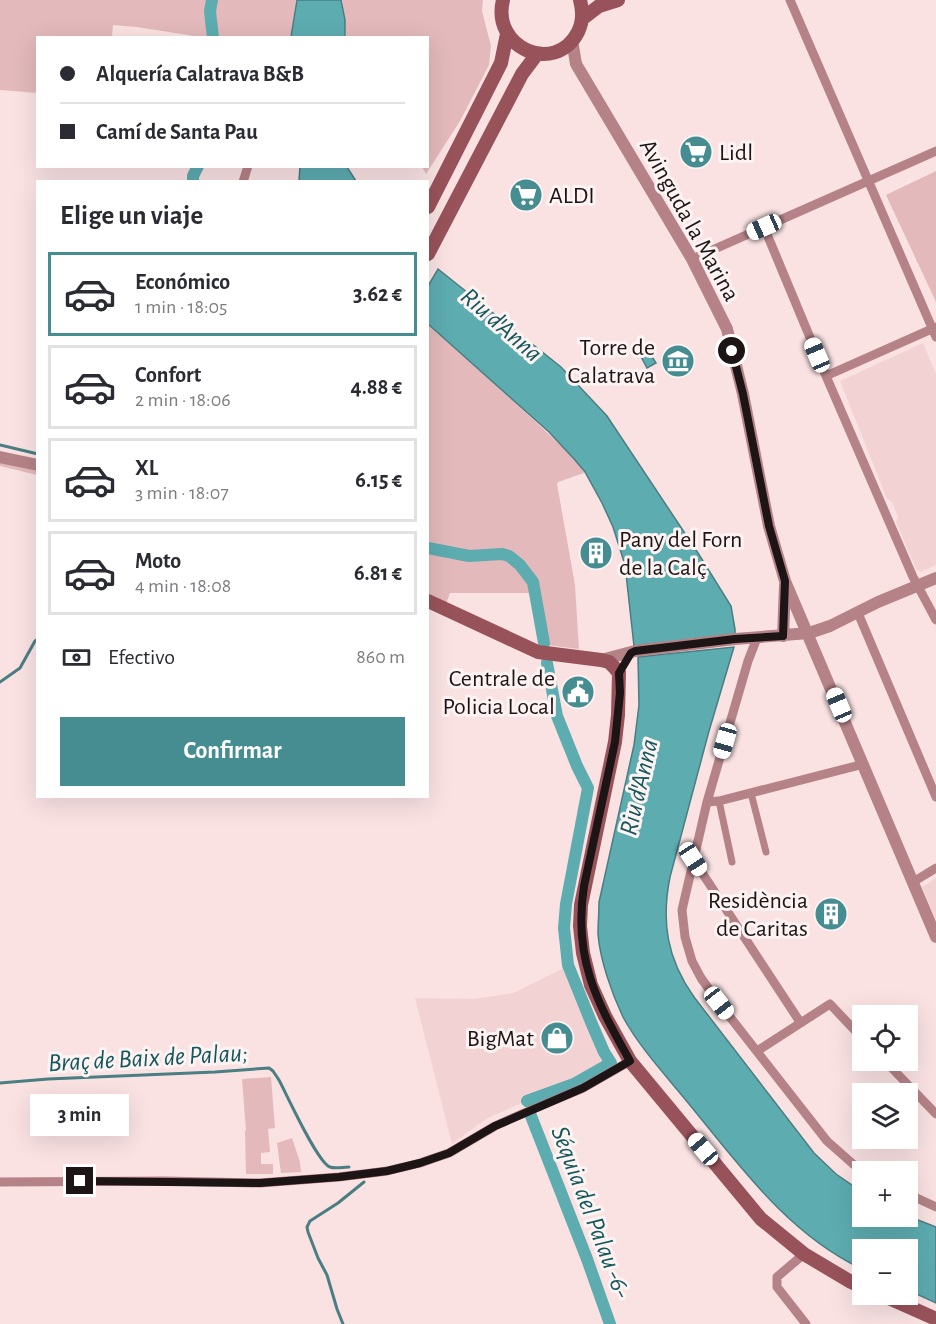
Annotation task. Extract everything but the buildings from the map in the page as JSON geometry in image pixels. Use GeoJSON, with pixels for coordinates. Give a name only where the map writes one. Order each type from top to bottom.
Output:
{"type":"FeatureCollection","features":[{"type":"Feature","properties":{"kind":"main road"},"geometry":{"type":"LineString","coordinates":[[503,0],[501,17],[507,34],[520,47],[537,54],[561,49],[577,34],[582,19],[580,0]]}},
{"type":"Feature","properties":{"kind":"main road"},"geometry":{"type":"LineString","coordinates":[[582,19],[600,6],[618,0]]}},
{"type":"Feature","properties":{"kind":"main road"},"geometry":{"type":"LineString","coordinates":[[429,205],[501,63],[507,34]]}},
{"type":"Feature","properties":{"kind":"main road"},"geometry":{"type":"LineString","coordinates":[[429,252],[522,74],[537,54]]}},
{"type":"Feature","properties":{"kind":"main road"},"geometry":{"type":"LineString","coordinates":[[429,602],[538,652],[609,662],[619,673],[620,693],[615,742],[581,905],[580,926],[583,953],[591,985],[630,1061],[761,1219],[804,1254],[852,1282]]}},
{"type":"Feature","properties":{"kind":"main road"},"geometry":{"type":"LineString","coordinates":[[905,1305],[936,1319]]}},
{"type":"Feature","properties":{"kind":"street"},"geometry":{"type":"LineString","coordinates":[[790,0],[935,331],[826,376]]}},
{"type":"Feature","properties":{"kind":"street","name":"Avinguda la Marina"},"geometry":{"type":"LineString","coordinates":[[572,40],[576,64],[692,259],[727,329],[743,394],[769,526],[785,581]]}},
{"type":"Feature","properties":{"kind":"street"},"geometry":{"type":"LineString","coordinates":[[554,52],[576,64]]}},
{"type":"Feature","properties":{"kind":"street"},"geometry":{"type":"LineString","coordinates":[[692,259],[936,151]]}},
{"type":"Feature","properties":{"kind":"street"},"geometry":{"type":"LineString","coordinates":[[764,227],[917,586],[936,621]]}},
{"type":"Feature","properties":{"kind":"street"},"geometry":{"type":"LineString","coordinates":[[0,457],[36,465]]}},
{"type":"Feature","properties":{"kind":"street"},"geometry":{"type":"LineString","coordinates":[[601,660],[633,652],[735,639],[808,633],[936,578]]}},
{"type":"Feature","properties":{"kind":"street"},"geometry":{"type":"LineString","coordinates":[[785,581],[936,937]]}},
{"type":"Feature","properties":{"kind":"street"},"geometry":{"type":"LineString","coordinates":[[783,636],[785,581]]}},
{"type":"Feature","properties":{"kind":"street"},"geometry":{"type":"LineString","coordinates":[[858,613],[936,797]]}},
{"type":"Feature","properties":{"kind":"street"},"geometry":{"type":"LineString","coordinates":[[758,638],[748,661],[693,859],[682,910],[685,937],[692,962],[707,986],[827,1141],[852,1163]]}},
{"type":"Feature","properties":{"kind":"street"},"geometry":{"type":"LineString","coordinates":[[619,673],[633,652]]}},
{"type":"Feature","properties":{"kind":"street"},"geometry":{"type":"LineString","coordinates":[[707,802],[719,801],[864,764]]}},
{"type":"Feature","properties":{"kind":"street"},"geometry":{"type":"LineString","coordinates":[[751,793],[766,852]]}},
{"type":"Feature","properties":{"kind":"street"},"geometry":{"type":"LineString","coordinates":[[719,801],[732,862]]}},
{"type":"Feature","properties":{"kind":"street"},"geometry":{"type":"LineString","coordinates":[[693,859],[801,1022]]}},
{"type":"Feature","properties":{"kind":"street"},"geometry":{"type":"LineString","coordinates":[[913,882],[936,868]]}},
{"type":"Feature","properties":{"kind":"street"},"geometry":{"type":"LineString","coordinates":[[758,1052],[830,1004],[852,1027]]}},
{"type":"Feature","properties":{"kind":"street"},"geometry":{"type":"LineString","coordinates":[[0,1182],[260,1183],[387,1171],[449,1153],[495,1126],[583,1088],[630,1061]]}},
{"type":"Feature","properties":{"kind":"street"},"geometry":{"type":"LineString","coordinates":[[895,1071],[935,1112]]}},
{"type":"Feature","properties":{"kind":"street"},"geometry":{"type":"LineString","coordinates":[[918,1199],[936,1207]]}},
{"type":"Feature","properties":{"kind":"street"},"geometry":{"type":"LineString","coordinates":[[804,1254],[777,1277],[777,1287],[806,1324]]}},
{"type":"Feature","properties":{"kind":"shaded area"},"geometry":{"type":"Polygon","coordinates":[[[0,0],[210,0],[211,6],[212,0],[296,0],[291,36],[194,36],[113,25],[112,36],[36,36],[36,93],[0,90],[0,0]]]}},
{"type":"Feature","properties":{"kind":"shaded area"},"geometry":{"type":"Polygon","coordinates":[[[342,0],[483,0],[482,11],[491,46],[489,65],[460,121],[426,174],[423,168],[429,168],[429,36],[346,36],[342,0]]]}},
{"type":"Feature","properties":{"kind":"shaded area"},"geometry":{"type":"Polygon","coordinates":[[[936,171],[936,302],[886,195],[936,171]]]}},
{"type":"Feature","properties":{"kind":"shaded area"},"geometry":{"type":"Polygon","coordinates":[[[429,326],[566,450],[584,473],[557,484],[575,585],[579,649],[538,644],[532,593],[450,593],[446,604],[429,596],[429,326]]]}},
{"type":"Feature","properties":{"kind":"shaded area"},"geometry":{"type":"Polygon","coordinates":[[[923,343],[936,374],[936,565],[921,572],[916,569],[896,522],[898,517],[892,502],[887,499],[840,381],[923,343]]]}},
{"type":"Feature","properties":{"kind":"shaded area"},"geometry":{"type":"Polygon","coordinates":[[[0,459],[36,467],[36,475],[0,466],[0,459]]]}},
{"type":"Feature","properties":{"kind":"shaded area"},"geometry":{"type":"Polygon","coordinates":[[[936,878],[936,920],[922,887],[936,878]]]}},
{"type":"Feature","properties":{"kind":"shaded area"},"geometry":{"type":"Polygon","coordinates":[[[568,966],[585,1014],[610,1063],[574,1083],[486,1119],[452,1144],[415,998],[473,999],[513,993],[568,966]]]}},
{"type":"Feature","properties":{"kind":"shaded area"},"geometry":{"type":"Polygon","coordinates":[[[271,1077],[275,1128],[268,1129],[270,1152],[261,1153],[261,1164],[273,1164],[273,1174],[246,1174],[246,1130],[242,1079],[271,1077]]]}},
{"type":"Feature","properties":{"kind":"shaded area"},"geometry":{"type":"Polygon","coordinates":[[[292,1138],[301,1172],[281,1173],[277,1143],[292,1138]]]}},
{"type":"Feature","properties":{"kind":"water"},"geometry":{"type":"Polygon","coordinates":[[[297,0],[341,0],[345,36],[291,36],[297,0]]]}},
{"type":"Feature","properties":{"kind":"water"},"geometry":{"type":"Polygon","coordinates":[[[300,168],[348,168],[355,180],[299,180],[300,168]]]}},
{"type":"Feature","properties":{"kind":"water","name":"Riu d'Anna"},"geometry":{"type":"Polygon","coordinates":[[[438,269],[561,367],[607,416],[731,606],[735,635],[634,646],[625,565],[613,527],[585,472],[549,432],[429,325],[429,284],[438,269]]]}},
{"type":"Feature","properties":{"kind":"water"},"geometry":{"type":"Polygon","coordinates":[[[646,347],[656,363],[647,368],[638,351],[646,347]]]}},
{"type":"Feature","properties":{"kind":"water","name":"Riu d'Anna"},"geometry":{"type":"Polygon","coordinates":[[[734,647],[709,731],[667,894],[668,940],[678,969],[694,997],[814,1153],[836,1174],[852,1185],[852,1227],[918,1227],[918,1220],[936,1227],[936,1303],[918,1295],[918,1239],[852,1239],[852,1263],[811,1237],[788,1218],[727,1151],[654,1062],[623,1017],[601,955],[598,934],[599,902],[634,745],[639,705],[638,657],[734,647]]]}},
{"type":"Feature","properties":{"kind":"waterway","name":"Séquia del Palau -6-"},"geometry":{"type":"LineString","coordinates":[[212,0],[210,11],[213,36]]}},
{"type":"Feature","properties":{"kind":"waterway","name":"Séquia del Palau -6-"},"geometry":{"type":"LineString","coordinates":[[193,180],[197,168]]}},
{"type":"Feature","properties":{"kind":"waterway"},"geometry":{"type":"LineString","coordinates":[[0,445],[36,454]]}},
{"type":"Feature","properties":{"kind":"waterway","name":"Séquia del Palau -6-"},"geometry":{"type":"LineString","coordinates":[[429,548],[469,556],[502,554],[509,556],[520,565],[533,582],[544,643]]}},
{"type":"Feature","properties":{"kind":"waterway","name":"Braç de Baix de Palau;"},"geometry":{"type":"LineString","coordinates":[[0,682],[20,668],[36,640]]}},
{"type":"Feature","properties":{"kind":"waterway","name":"Séquia del Palau -6-"},"geometry":{"type":"LineString","coordinates":[[527,1101],[574,1084],[611,1063],[604,1052],[568,965],[564,928],[566,904],[588,788],[557,716],[547,663]]}},
{"type":"Feature","properties":{"kind":"waterway","name":"Braç de Baix de Palau;"},"geometry":{"type":"LineString","coordinates":[[0,1083],[269,1068],[279,1080],[310,1141],[324,1162],[332,1168],[349,1167]]}},
{"type":"Feature","properties":{"kind":"waterway","name":"Séquia del Palau -6-"},"geometry":{"type":"LineString","coordinates":[[531,1116],[610,1324]]}},
{"type":"Feature","properties":{"kind":"waterway","name":"Braç de Baix de Palau;"},"geometry":{"type":"LineString","coordinates":[[343,1324],[327,1275],[307,1227],[310,1221],[338,1203],[364,1182]]}},
{"type":"Feature","properties":{"kind":"place","name":"Lidl"},"geometry":{"type":"Point","coordinates":[696,152]}},
{"type":"Feature","properties":{"kind":"place","name":"ALDI"},"geometry":{"type":"Point","coordinates":[526,195]}},
{"type":"Feature","properties":{"kind":"place","name":"Torre de Calatrava"},"geometry":{"type":"Point","coordinates":[678,361]}},
{"type":"Feature","properties":{"kind":"place","name":"Pany del Forn de la Calç"},"geometry":{"type":"Point","coordinates":[596,553]}},
{"type":"Feature","properties":{"kind":"place","name":"Centrale de Policia Local"},"geometry":{"type":"Point","coordinates":[578,692]}},
{"type":"Feature","properties":{"kind":"place","name":"Residència de Caritas"},"geometry":{"type":"Point","coordinates":[831,914]}},
{"type":"Feature","properties":{"kind":"place","name":"BigMat"},"geometry":{"type":"Point","coordinates":[557,1038]}},
{"type":"Feature","properties":{"kind":"route"},"geometry":{"type":"LineString","coordinates":[[80,1181],[260,1183],[387,1171],[449,1153],[495,1126],[583,1088],[630,1061],[591,985],[583,953],[580,926],[584,886],[615,742],[620,693],[619,673],[631,653],[635,651],[735,639],[783,636],[785,581],[769,526],[743,394],[732,351]]}}]}
